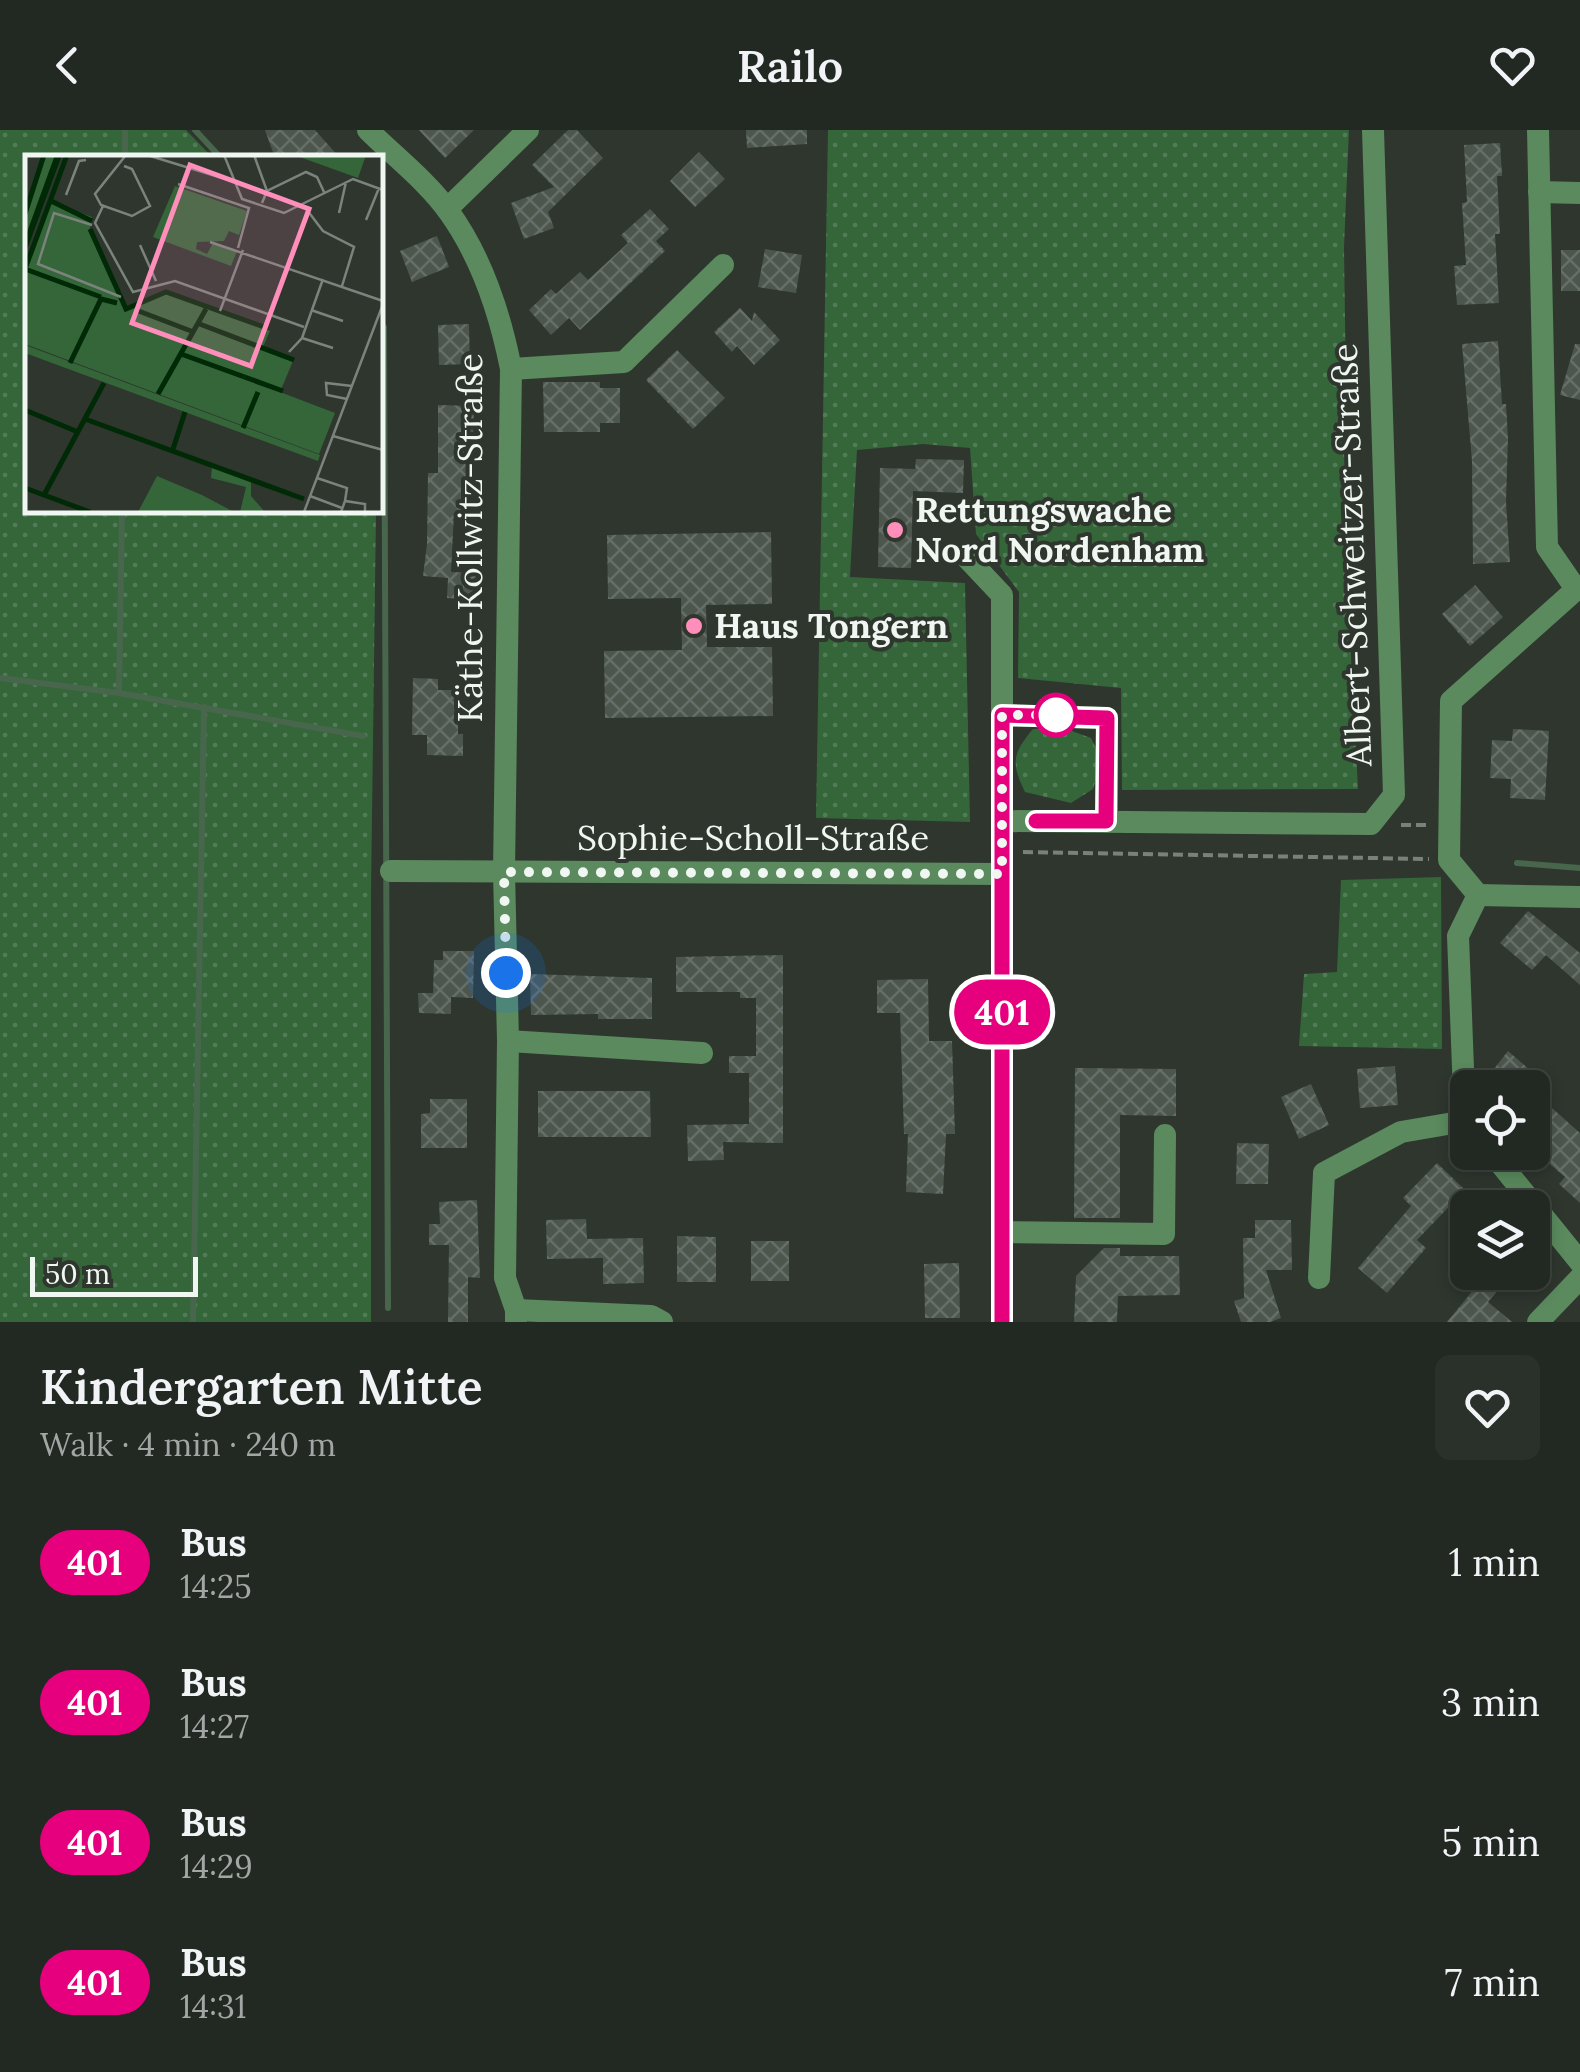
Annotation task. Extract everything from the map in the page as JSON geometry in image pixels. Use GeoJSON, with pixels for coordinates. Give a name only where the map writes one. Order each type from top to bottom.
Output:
{"type":"FeatureCollection","features":[{"type":"Feature","properties":{"kind":"street","name":"Käthe-Kollwitz-Straße"},"geometry":{"type":"LineString","coordinates":[[368,130],[447,209],[470,245],[503,325],[511,368],[504,872],[508,1041],[505,1278],[516,1316]]}},
{"type":"Feature","properties":{"kind":"street"},"geometry":{"type":"LineString","coordinates":[[447,209],[528,130]]}},
{"type":"Feature","properties":{"kind":"street","name":"Albert-Schweitzer-Straße"},"geometry":{"type":"LineString","coordinates":[[1371,824],[1394,795],[1373,130]]}},
{"type":"Feature","properties":{"kind":"street"},"geometry":{"type":"LineString","coordinates":[[1478,896],[1449,860],[1451,701],[1578,588],[1547,548],[1538,130]]}},
{"type":"Feature","properties":{"kind":"street"},"geometry":{"type":"LineString","coordinates":[[1540,192],[1580,193]]}},
{"type":"Feature","properties":{"kind":"street"},"geometry":{"type":"LineString","coordinates":[[511,368],[624,362],[723,264]]}},
{"type":"Feature","properties":{"kind":"street"},"geometry":{"type":"LineString","coordinates":[[968,559],[1002,595],[1002,1322]]}},
{"type":"Feature","properties":{"kind":"street"},"geometry":{"type":"LineString","coordinates":[[1002,715],[1107,718],[1106,821]]}},
{"type":"Feature","properties":{"kind":"street"},"geometry":{"type":"LineString","coordinates":[[1002,821],[1371,824]]}},
{"type":"Feature","properties":{"kind":"street","name":"Sophie-Scholl-Straße"},"geometry":{"type":"LineString","coordinates":[[391,871],[1002,863]]}},
{"type":"Feature","properties":{"kind":"street"},"geometry":{"type":"LineString","coordinates":[[1478,896],[1580,897]]}},
{"type":"Feature","properties":{"kind":"street"},"geometry":{"type":"LineString","coordinates":[[1464,1070],[1458,936],[1478,896]]}},
{"type":"Feature","properties":{"kind":"street"},"geometry":{"type":"LineString","coordinates":[[508,1041],[702,1053]]}},
{"type":"Feature","properties":{"kind":"street"},"geometry":{"type":"LineString","coordinates":[[1319,1278],[1324,1173],[1400,1132],[1450,1124]]}},
{"type":"Feature","properties":{"kind":"street"},"geometry":{"type":"LineString","coordinates":[[1002,1232],[1164,1234],[1165,1135]]}},
{"type":"Feature","properties":{"kind":"street"},"geometry":{"type":"LineString","coordinates":[[1506,1170],[1580,1262]]}},
{"type":"Feature","properties":{"kind":"street"},"geometry":{"type":"LineString","coordinates":[[1538,1322],[1580,1278]]}},
{"type":"Feature","properties":{"kind":"street"},"geometry":{"type":"LineString","coordinates":[[516,1316],[651,1316],[662,1322]]}},
{"type":"Feature","properties":{"kind":"path"},"geometry":{"type":"LineString","coordinates":[[1371,824],[1449,825]]}},
{"type":"Feature","properties":{"kind":"path"},"geometry":{"type":"LineString","coordinates":[[1002,863],[1449,860]]}},
{"type":"Feature","properties":{"kind":"green space"},"geometry":{"type":"Polygon","coordinates":[[[0,130],[186,130],[210,155],[25,155],[25,512],[376,512],[371,1322],[0,1322],[0,130]]]}},
{"type":"Feature","properties":{"kind":"green space"},"geometry":{"type":"Polygon","coordinates":[[[828,130],[1349,130],[1344,247],[1349,607],[1358,789],[1122,790],[1121,688],[1018,678],[1019,592],[976,534],[970,448],[923,444],[857,450],[850,577],[965,583],[970,822],[816,818],[828,130]]]}},
{"type":"Feature","properties":{"kind":"green space"},"geometry":{"type":"Polygon","coordinates":[[[1061,727],[1091,738],[1102,761],[1093,789],[1071,803],[1025,792],[1016,766],[1021,745],[1033,729],[1061,727]]]}},
{"type":"Feature","properties":{"kind":"green space"},"geometry":{"type":"Polygon","coordinates":[[[1441,877],[1442,1049],[1299,1046],[1304,974],[1337,972],[1341,880],[1441,877]]]}},
{"type":"Feature","properties":{"kind":"building"},"geometry":{"type":"Polygon","coordinates":[[[265,130],[315,130],[337,155],[274,155],[265,130]]]}},
{"type":"Feature","properties":{"kind":"building"},"geometry":{"type":"Polygon","coordinates":[[[419,130],[474,130],[445,158],[419,130]]]}},
{"type":"Feature","properties":{"kind":"building"},"geometry":{"type":"Polygon","coordinates":[[[568,130],[577,130],[603,158],[548,212],[554,228],[524,239],[511,203],[554,187],[532,165],[568,130]]]}},
{"type":"Feature","properties":{"kind":"building"},"geometry":{"type":"Polygon","coordinates":[[[746,130],[807,130],[807,144],[747,148],[746,130]]]}},
{"type":"Feature","properties":{"kind":"building"},"geometry":{"type":"Polygon","coordinates":[[[1500,143],[1500,234],[1495,234],[1499,303],[1457,305],[1454,266],[1466,265],[1464,145],[1500,143]]]}},
{"type":"Feature","properties":{"kind":"building"},"geometry":{"type":"Polygon","coordinates":[[[699,152],[725,179],[695,207],[670,181],[699,152]]]}},
{"type":"Feature","properties":{"kind":"building"},"geometry":{"type":"Polygon","coordinates":[[[650,209],[669,229],[656,241],[665,251],[580,330],[569,318],[551,335],[529,310],[551,289],[556,294],[580,272],[588,280],[628,243],[621,235],[650,209]]]}},
{"type":"Feature","properties":{"kind":"building"},"geometry":{"type":"Polygon","coordinates":[[[437,236],[449,267],[412,282],[400,251],[437,236]]]}},
{"type":"Feature","properties":{"kind":"building"},"geometry":{"type":"Polygon","coordinates":[[[765,249],[802,255],[796,293],[758,287],[765,249]]]}},
{"type":"Feature","properties":{"kind":"building"},"geometry":{"type":"Polygon","coordinates":[[[1561,250],[1580,250],[1580,291],[1561,291],[1561,250]]]}},
{"type":"Feature","properties":{"kind":"building"},"geometry":{"type":"Polygon","coordinates":[[[740,308],[752,321],[754,312],[780,340],[754,365],[737,346],[732,352],[714,332],[740,308]]]}},
{"type":"Feature","properties":{"kind":"building"},"geometry":{"type":"Polygon","coordinates":[[[469,324],[470,364],[439,365],[438,325],[469,324]]]}},
{"type":"Feature","properties":{"kind":"building"},"geometry":{"type":"Polygon","coordinates":[[[1498,341],[1508,438],[1506,502],[1510,562],[1473,564],[1472,461],[1462,344],[1498,341]]]}},
{"type":"Feature","properties":{"kind":"building"},"geometry":{"type":"Polygon","coordinates":[[[1575,344],[1580,344],[1580,400],[1560,395],[1575,344]]]}},
{"type":"Feature","properties":{"kind":"building"},"geometry":{"type":"Polygon","coordinates":[[[677,350],[725,398],[693,429],[646,380],[677,350]]]}},
{"type":"Feature","properties":{"kind":"building"},"geometry":{"type":"Polygon","coordinates":[[[543,382],[600,382],[600,388],[620,388],[620,423],[600,423],[600,432],[544,432],[543,382]]]}},
{"type":"Feature","properties":{"kind":"building"},"geometry":{"type":"Polygon","coordinates":[[[438,405],[474,406],[473,442],[469,442],[469,514],[454,513],[451,572],[476,573],[475,600],[447,598],[448,578],[423,576],[428,473],[438,473],[438,405]]]}},
{"type":"Feature","properties":{"kind":"building","name":"Rettungswache Nord Nordenham"},"geometry":{"type":"Polygon","coordinates":[[[916,459],[964,460],[963,493],[913,491],[911,568],[878,567],[880,468],[915,469],[916,459]]]}},
{"type":"Feature","properties":{"kind":"building","name":"Haus Tongern"},"geometry":{"type":"Polygon","coordinates":[[[771,532],[772,604],[706,605],[707,647],[772,647],[773,716],[605,718],[604,651],[682,650],[681,598],[608,599],[607,535],[771,532]]]}},
{"type":"Feature","properties":{"kind":"building"},"geometry":{"type":"Polygon","coordinates":[[[1475,585],[1503,617],[1470,646],[1442,614],[1475,585]]]}},
{"type":"Feature","properties":{"kind":"building"},"geometry":{"type":"Polygon","coordinates":[[[413,678],[438,679],[438,690],[458,690],[458,734],[463,734],[463,756],[427,755],[427,735],[412,735],[413,678]]]}},
{"type":"Feature","properties":{"kind":"building"},"geometry":{"type":"Polygon","coordinates":[[[1513,729],[1549,731],[1545,800],[1510,798],[1511,779],[1490,778],[1492,740],[1512,741],[1513,729]]]}},
{"type":"Feature","properties":{"kind":"building"},"geometry":{"type":"Polygon","coordinates":[[[1528,911],[1580,953],[1580,985],[1546,955],[1532,970],[1500,943],[1528,911]]]}},
{"type":"Feature","properties":{"kind":"building"},"geometry":{"type":"Polygon","coordinates":[[[443,951],[474,951],[473,998],[451,997],[451,1014],[419,1013],[418,993],[433,993],[434,960],[443,960],[443,951]]]}},
{"type":"Feature","properties":{"kind":"building"},"geometry":{"type":"Polygon","coordinates":[[[783,955],[783,1143],[723,1142],[724,1160],[688,1161],[687,1125],[749,1124],[749,1073],[729,1073],[729,1056],[756,1056],[756,998],[740,998],[740,992],[676,992],[676,957],[783,955]]]}},
{"type":"Feature","properties":{"kind":"building"},"geometry":{"type":"Polygon","coordinates":[[[530,974],[652,978],[652,1019],[598,1019],[598,1014],[531,1015],[530,974]]]}},
{"type":"Feature","properties":{"kind":"building"},"geometry":{"type":"Polygon","coordinates":[[[928,979],[929,1041],[952,1041],[955,1134],[946,1134],[943,1194],[906,1192],[908,1134],[904,1134],[900,1013],[877,1013],[877,980],[928,979]]]}},
{"type":"Feature","properties":{"kind":"building"},"geometry":{"type":"Polygon","coordinates":[[[1508,1051],[1530,1070],[1493,1070],[1508,1051]]]}},
{"type":"Feature","properties":{"kind":"building"},"geometry":{"type":"Polygon","coordinates":[[[1395,1066],[1398,1105],[1360,1108],[1357,1069],[1395,1066]]]}},
{"type":"Feature","properties":{"kind":"building"},"geometry":{"type":"Polygon","coordinates":[[[1075,1068],[1176,1069],[1176,1116],[1120,1115],[1120,1218],[1074,1218],[1075,1068]]]}},
{"type":"Feature","properties":{"kind":"building"},"geometry":{"type":"Polygon","coordinates":[[[1311,1084],[1329,1125],[1299,1139],[1281,1097],[1311,1084]]]}},
{"type":"Feature","properties":{"kind":"building"},"geometry":{"type":"Polygon","coordinates":[[[538,1091],[650,1091],[651,1137],[538,1137],[538,1091]]]}},
{"type":"Feature","properties":{"kind":"building"},"geometry":{"type":"Polygon","coordinates":[[[430,1099],[467,1099],[467,1148],[421,1148],[421,1114],[430,1113],[430,1099]]]}},
{"type":"Feature","properties":{"kind":"building"},"geometry":{"type":"Polygon","coordinates":[[[1550,1106],[1580,1133],[1580,1203],[1559,1184],[1565,1177],[1550,1164],[1550,1106]]]}},
{"type":"Feature","properties":{"kind":"building"},"geometry":{"type":"Polygon","coordinates":[[[1237,1143],[1269,1144],[1268,1184],[1236,1184],[1237,1143]]]}},
{"type":"Feature","properties":{"kind":"building"},"geometry":{"type":"Polygon","coordinates":[[[1437,1163],[1465,1190],[1450,1190],[1450,1206],[1417,1240],[1426,1248],[1387,1293],[1358,1268],[1411,1206],[1403,1198],[1437,1163]]]}},
{"type":"Feature","properties":{"kind":"building"},"geometry":{"type":"Polygon","coordinates":[[[477,1200],[480,1278],[468,1277],[468,1322],[448,1322],[449,1245],[429,1245],[429,1224],[440,1224],[439,1202],[477,1200]]]}},
{"type":"Feature","properties":{"kind":"building"},"geometry":{"type":"Polygon","coordinates":[[[586,1219],[587,1239],[643,1238],[644,1283],[603,1284],[603,1258],[547,1259],[546,1220],[586,1219]]]}},
{"type":"Feature","properties":{"kind":"building"},"geometry":{"type":"Polygon","coordinates":[[[1255,1220],[1291,1220],[1292,1270],[1266,1270],[1281,1318],[1270,1322],[1241,1322],[1234,1301],[1244,1298],[1243,1238],[1255,1238],[1255,1220]]]}},
{"type":"Feature","properties":{"kind":"building"},"geometry":{"type":"Polygon","coordinates":[[[677,1236],[716,1237],[716,1282],[677,1282],[677,1236]]]}},
{"type":"Feature","properties":{"kind":"building"},"geometry":{"type":"Polygon","coordinates":[[[751,1241],[789,1241],[789,1281],[751,1281],[751,1241]]]}},
{"type":"Feature","properties":{"kind":"building"},"geometry":{"type":"Polygon","coordinates":[[[1104,1248],[1120,1248],[1120,1256],[1179,1256],[1180,1295],[1118,1296],[1117,1322],[1074,1322],[1076,1276],[1104,1248]]]}},
{"type":"Feature","properties":{"kind":"building"},"geometry":{"type":"Polygon","coordinates":[[[959,1263],[960,1318],[925,1318],[924,1264],[959,1263]]]}},
{"type":"Feature","properties":{"kind":"building"},"geometry":{"type":"Polygon","coordinates":[[[1473,1290],[1498,1290],[1488,1302],[1512,1322],[1447,1322],[1473,1290]]]}},
{"type":"Feature","properties":{"kind":"waterway"},"geometry":{"type":"LineString","coordinates":[[125,130],[125,155]]}},
{"type":"Feature","properties":{"kind":"waterway"},"geometry":{"type":"LineString","coordinates":[[195,130],[218,155]]}},
{"type":"Feature","properties":{"kind":"waterway"},"geometry":{"type":"LineString","coordinates":[[382,324],[388,1308]]}},
{"type":"Feature","properties":{"kind":"waterway"},"geometry":{"type":"LineString","coordinates":[[119,693],[122,512]]}},
{"type":"Feature","properties":{"kind":"waterway"},"geometry":{"type":"LineString","coordinates":[[0,678],[119,693],[363,736]]}},
{"type":"Feature","properties":{"kind":"waterway"},"geometry":{"type":"LineString","coordinates":[[193,1322],[204,707]]}},
{"type":"Feature","properties":{"kind":"waterway"},"geometry":{"type":"LineString","coordinates":[[1517,863],[1580,868]]}},
{"type":"Feature","properties":{"kind":"bus line","name":"401"},"geometry":{"type":"LineString","coordinates":[[1002,1322],[1002,715],[1107,718],[1106,821],[1036,821]]}},
{"type":"Feature","properties":{"kind":"place","name":"Rettungswache Nord Nordenham"},"geometry":{"type":"Point","coordinates":[895,530]}},
{"type":"Feature","properties":{"kind":"place","name":"Haus Tongern"},"geometry":{"type":"Point","coordinates":[694,626]}},
{"type":"Feature","properties":{"kind":"route"},"geometry":{"type":"LineString","coordinates":[[506,973],[504,872],[1002,874],[1002,715],[1056,715]]}}]}
